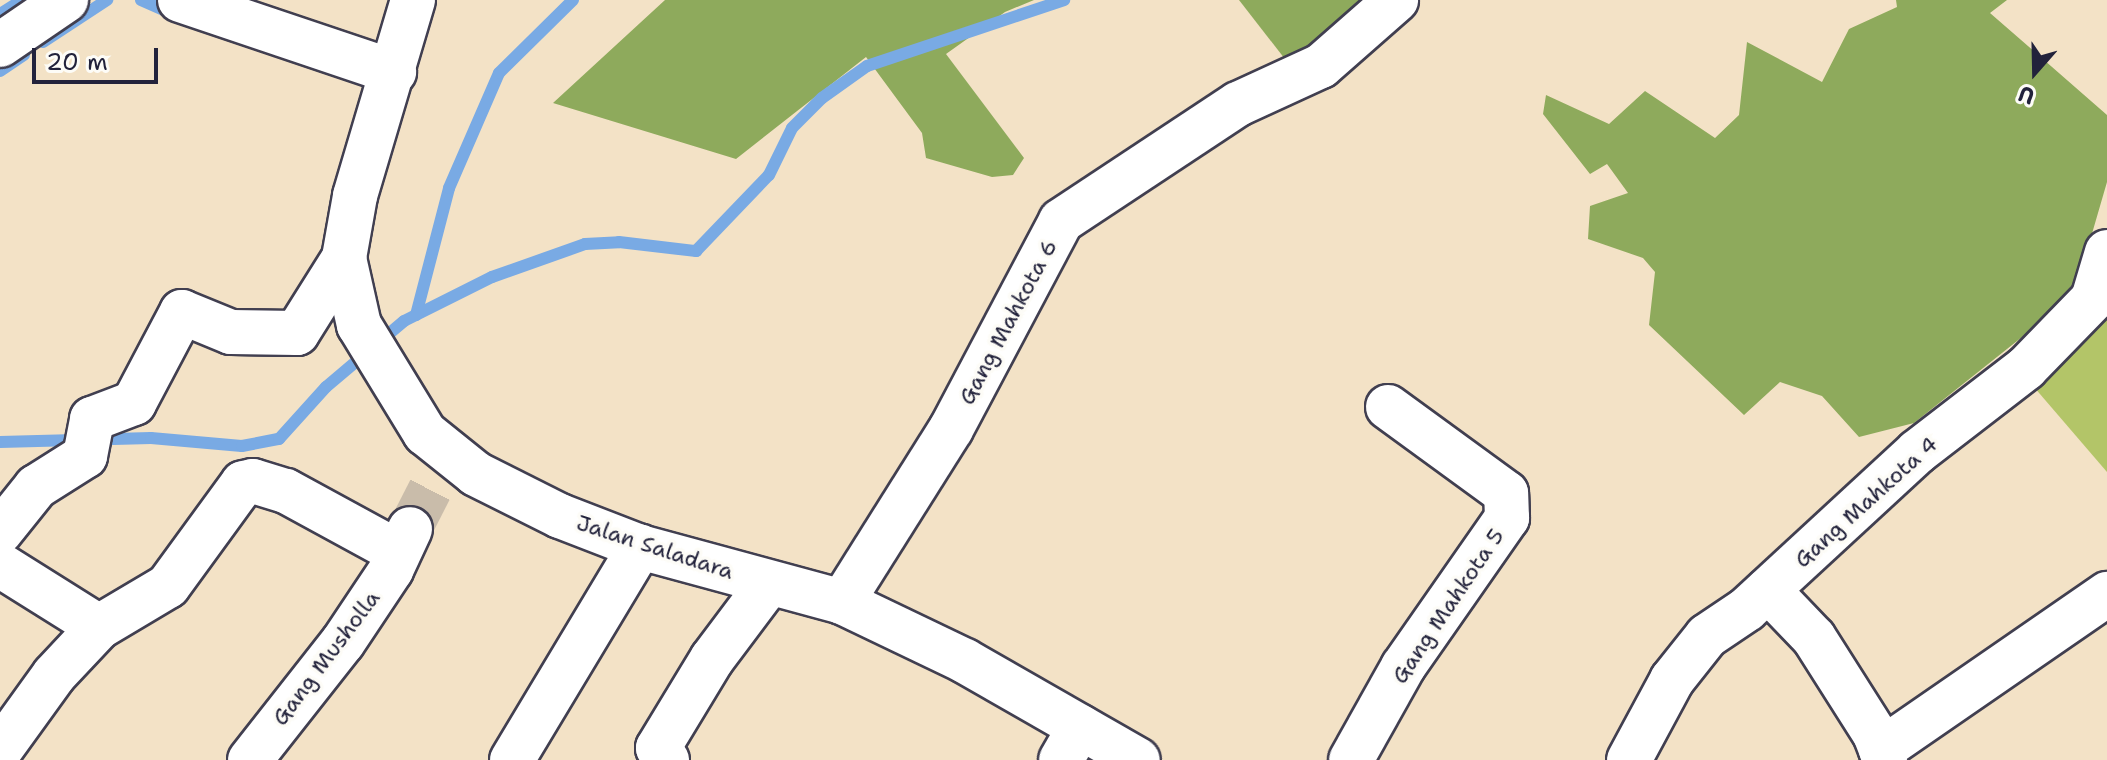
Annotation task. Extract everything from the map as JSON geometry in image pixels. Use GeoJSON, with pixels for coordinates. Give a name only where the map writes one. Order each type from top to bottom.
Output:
{"type":"FeatureCollection","features":[{"type":"Feature","properties":{"kind":"street"},"geometry":{"type":"LineString","coordinates":[[0,45],[66,0]]}},
{"type":"Feature","properties":{"kind":"street"},"geometry":{"type":"LineString","coordinates":[[180,0],[394,72]]}},
{"type":"Feature","properties":{"kind":"street","name":"Jalan Saladara"},"geometry":{"type":"LineString","coordinates":[[413,0],[355,196],[346,271],[359,325],[442,466],[640,547],[842,602],[965,661],[1070,744],[1138,760]]}},
{"type":"Feature","properties":{"kind":"street","name":"Gang Mahkota 6"},"geometry":{"type":"LineString","coordinates":[[842,602],[951,429],[1061,221],[1238,104],[1321,66],[1396,0]]}},
{"type":"Feature","properties":{"kind":"street","name":"Gang Mahkota 4"},"geometry":{"type":"LineString","coordinates":[[1644,753],[1672,680],[1707,636],[1768,590],[1917,452],[2026,368],[2093,299],[2107,252]]}},
{"type":"Feature","properties":{"kind":"street"},"geometry":{"type":"LineString","coordinates":[[0,532],[36,487],[89,438],[134,403],[182,312],[231,332],[297,333],[346,271]]}},
{"type":"Feature","properties":{"kind":"street","name":"Gang Mahkota 5"},"geometry":{"type":"LineString","coordinates":[[1351,760],[1403,667],[1507,518],[1506,493],[1388,407]]}},
{"type":"Feature","properties":{"kind":"street","name":"Gang Musholla"},"geometry":{"type":"LineString","coordinates":[[99,627],[168,586],[243,483],[286,491],[404,541],[343,642],[250,760]]}},
{"type":"Feature","properties":{"kind":"street"},"geometry":{"type":"LineString","coordinates":[[512,760],[640,547]]}},
{"type":"Feature","properties":{"kind":"street"},"geometry":{"type":"LineString","coordinates":[[0,565],[99,627],[54,675],[0,750]]}},
{"type":"Feature","properties":{"kind":"street"},"geometry":{"type":"LineString","coordinates":[[667,760],[658,748],[712,659],[769,583]]}},
{"type":"Feature","properties":{"kind":"street"},"geometry":{"type":"LineString","coordinates":[[1768,590],[1814,638],[1883,755],[2107,594]]}},
{"type":"Feature","properties":{"kind":"green space"},"geometry":{"type":"Polygon","coordinates":[[[665,0],[1034,0],[1005,12],[946,54],[1024,158],[1013,175],[992,177],[926,158],[922,133],[866,57],[736,159],[553,103],[665,0]]]}},
{"type":"Feature","properties":{"kind":"green space"},"geometry":{"type":"Polygon","coordinates":[[[1239,0],[1376,0],[1288,63],[1239,0]]]}},
{"type":"Feature","properties":{"kind":"green space"},"geometry":{"type":"Polygon","coordinates":[[[1896,0],[2007,0],[1990,13],[2107,115],[2107,182],[2082,268],[2071,295],[2056,310],[1914,423],[1859,437],[1822,396],[1780,382],[1744,415],[1649,325],[1655,272],[1643,258],[1588,239],[1590,206],[1628,193],[1607,164],[1590,174],[1543,114],[1546,95],[1609,124],[1645,91],[1715,138],[1739,115],[1747,42],[1822,82],[1849,29],[1897,7],[1896,0]]]}},
{"type":"Feature","properties":{"kind":"green space"},"geometry":{"type":"Polygon","coordinates":[[[2107,294],[2107,472],[2027,379],[2107,294]]]}},
{"type":"Feature","properties":{"kind":"waterway"},"geometry":{"type":"LineString","coordinates":[[0,14],[22,0]]}},
{"type":"Feature","properties":{"kind":"waterway"},"geometry":{"type":"LineString","coordinates":[[43,42],[107,0]]}},
{"type":"Feature","properties":{"kind":"waterway"},"geometry":{"type":"LineString","coordinates":[[141,0],[174,15]]}},
{"type":"Feature","properties":{"kind":"waterway"},"geometry":{"type":"LineString","coordinates":[[416,315],[449,188],[499,73],[573,0]]}},
{"type":"Feature","properties":{"kind":"waterway"},"geometry":{"type":"LineString","coordinates":[[0,442],[151,438],[242,446],[279,439],[326,387],[404,321],[492,277],[585,244],[619,242],[696,251],[769,175],[792,128],[822,98],[867,66],[1064,0]]}},
{"type":"Feature","properties":{"kind":"waterway"},"geometry":{"type":"LineString","coordinates":[[0,71],[24,55]]}},
{"type":"Feature","properties":{"kind":"tunnel"},"geometry":{"type":"LineString","coordinates":[[410,529],[436,478]]}}]}
